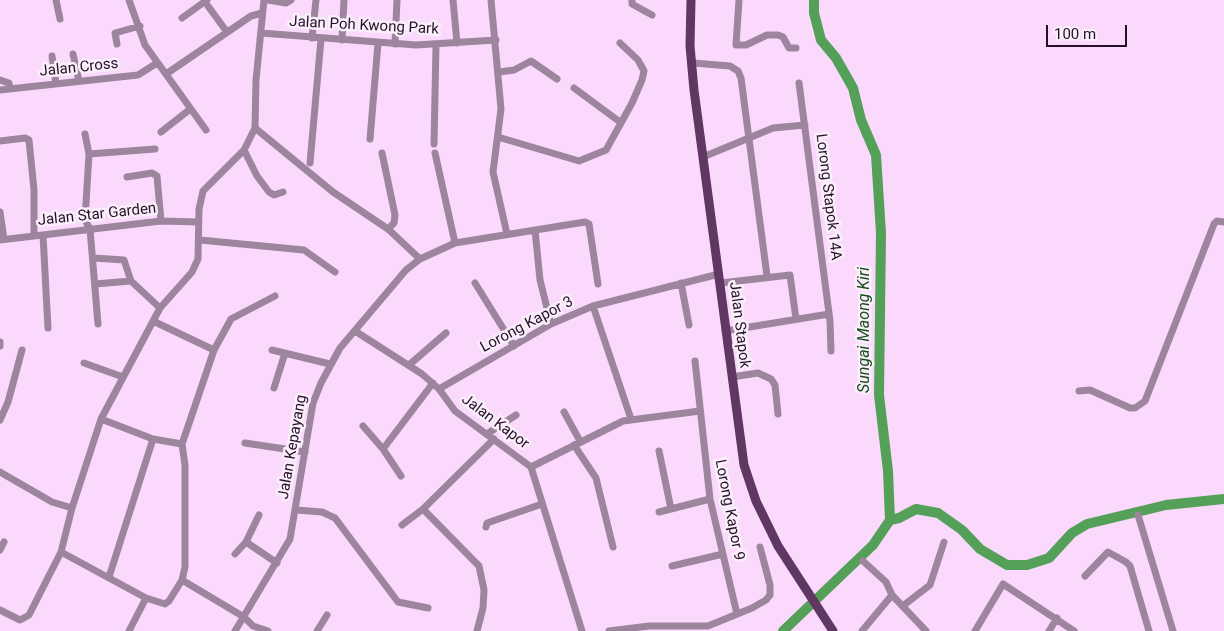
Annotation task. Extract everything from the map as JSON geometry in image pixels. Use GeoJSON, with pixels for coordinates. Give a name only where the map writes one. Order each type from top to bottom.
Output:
{"type":"FeatureCollection","features":[{"type":"Feature","properties":{"kind":"main road","name":"Jalan Stapok"},"geometry":{"type":"LineString","coordinates":[[691,0],[692,63],[746,476],[763,518],[778,546],[831,627]]}},
{"type":"Feature","properties":{"kind":"street"},"geometry":{"type":"LineString","coordinates":[[56,0],[60,19]]}},
{"type":"Feature","properties":{"kind":"street"},"geometry":{"type":"LineString","coordinates":[[129,0],[140,26],[145,45],[189,110],[206,130]]}},
{"type":"Feature","properties":{"kind":"street"},"geometry":{"type":"LineString","coordinates":[[0,610],[20,620],[28,614],[61,552],[72,508],[101,419],[160,308],[192,272],[198,259],[200,240],[198,222],[200,200],[203,191],[244,150],[255,128],[262,12],[266,0],[286,3],[292,0]]}},
{"type":"Feature","properties":{"kind":"street"},"geometry":{"type":"LineString","coordinates":[[312,38],[316,0]]}},
{"type":"Feature","properties":{"kind":"street"},"geometry":{"type":"LineString","coordinates":[[342,40],[344,0]]}},
{"type":"Feature","properties":{"kind":"street"},"geometry":{"type":"LineString","coordinates":[[395,44],[397,0]]}},
{"type":"Feature","properties":{"kind":"street"},"geometry":{"type":"LineString","coordinates":[[453,0],[457,43]]}},
{"type":"Feature","properties":{"kind":"street"},"geometry":{"type":"LineString","coordinates":[[491,0],[501,109],[492,172],[508,234]]}},
{"type":"Feature","properties":{"kind":"street"},"geometry":{"type":"LineString","coordinates":[[632,0],[632,4],[652,15]]}},
{"type":"Feature","properties":{"kind":"street"},"geometry":{"type":"LineString","coordinates":[[739,0],[736,45],[746,45],[767,35],[778,35],[783,37],[789,48],[796,48]]}},
{"type":"Feature","properties":{"kind":"street"},"geometry":{"type":"LineString","coordinates":[[182,18],[206,1],[227,32]]}},
{"type":"Feature","properties":{"kind":"street"},"geometry":{"type":"LineString","coordinates":[[166,74],[227,32],[262,12]]}},
{"type":"Feature","properties":{"kind":"street"},"geometry":{"type":"LineString","coordinates":[[246,20],[262,24]]}},
{"type":"Feature","properties":{"kind":"street"},"geometry":{"type":"LineString","coordinates":[[117,44],[115,33],[140,26]]}},
{"type":"Feature","properties":{"kind":"street","name":"Jalan Poh Kwong Park"},"geometry":{"type":"LineString","coordinates":[[261,33],[395,44],[436,45],[496,40]]}},
{"type":"Feature","properties":{"kind":"street"},"geometry":{"type":"LineString","coordinates":[[310,163],[321,39]]}},
{"type":"Feature","properties":{"kind":"street"},"geometry":{"type":"LineString","coordinates":[[370,139],[378,43]]}},
{"type":"Feature","properties":{"kind":"street"},"geometry":{"type":"LineString","coordinates":[[498,137],[579,161],[609,147],[619,129],[620,122],[632,103],[644,71],[642,65],[620,43]]}},
{"type":"Feature","properties":{"kind":"street"},"geometry":{"type":"LineString","coordinates":[[434,144],[436,45]]}},
{"type":"Feature","properties":{"kind":"street"},"geometry":{"type":"LineString","coordinates":[[73,54],[79,82]]}},
{"type":"Feature","properties":{"kind":"street"},"geometry":{"type":"LineString","coordinates":[[52,56],[56,84]]}},
{"type":"Feature","properties":{"kind":"street"},"geometry":{"type":"LineString","coordinates":[[499,72],[514,70],[531,61],[557,80]]}},
{"type":"Feature","properties":{"kind":"street","name":"Jalan Cross"},"geometry":{"type":"LineString","coordinates":[[0,90],[138,75],[157,63]]}},
{"type":"Feature","properties":{"kind":"street"},"geometry":{"type":"LineString","coordinates":[[692,63],[730,66],[738,71],[741,78],[767,276]]}},
{"type":"Feature","properties":{"kind":"street"},"geometry":{"type":"LineString","coordinates":[[0,80],[9,83],[10,89]]}},
{"type":"Feature","properties":{"kind":"street","name":"Lorong Stapok 14A"},"geometry":{"type":"LineString","coordinates":[[799,83],[830,314],[831,351]]}},
{"type":"Feature","properties":{"kind":"street"},"geometry":{"type":"LineString","coordinates":[[574,88],[620,122]]}},
{"type":"Feature","properties":{"kind":"street"},"geometry":{"type":"LineString","coordinates":[[161,132],[189,110]]}},
{"type":"Feature","properties":{"kind":"street"},"geometry":{"type":"LineString","coordinates":[[703,157],[773,128],[805,125]]}},
{"type":"Feature","properties":{"kind":"street"},"geometry":{"type":"LineString","coordinates":[[255,128],[333,192],[388,229],[420,259]]}},
{"type":"Feature","properties":{"kind":"street"},"geometry":{"type":"LineString","coordinates":[[85,134],[89,154],[84,211],[85,220],[90,229],[94,258],[98,324]]}},
{"type":"Feature","properties":{"kind":"street"},"geometry":{"type":"LineString","coordinates":[[0,141],[25,138],[29,140],[34,190],[34,236]]}},
{"type":"Feature","properties":{"kind":"street"},"geometry":{"type":"LineString","coordinates":[[89,154],[154,149]]}},
{"type":"Feature","properties":{"kind":"street"},"geometry":{"type":"LineString","coordinates":[[244,150],[257,176],[269,192],[274,194],[283,192]]}},
{"type":"Feature","properties":{"kind":"street"},"geometry":{"type":"LineString","coordinates":[[382,153],[395,215],[394,223],[388,229]]}},
{"type":"Feature","properties":{"kind":"street"},"geometry":{"type":"LineString","coordinates":[[435,153],[454,243]]}},
{"type":"Feature","properties":{"kind":"street"},"geometry":{"type":"LineString","coordinates":[[127,177],[152,173],[157,176],[161,221]]}},
{"type":"Feature","properties":{"kind":"street"},"geometry":{"type":"LineString","coordinates":[[0,212],[2,240]]}},
{"type":"Feature","properties":{"kind":"street","name":"Jalan Star Garden"},"geometry":{"type":"LineString","coordinates":[[2,240],[161,221],[198,222]]}},
{"type":"Feature","properties":{"kind":"street"},"geometry":{"type":"LineString","coordinates":[[1079,391],[1096,392],[1130,408],[1135,408],[1145,401],[1214,224],[1217,221],[1224,222]]}},
{"type":"Feature","properties":{"kind":"street","name":"Jalan Kepayang"},"geometry":{"type":"LineString","coordinates":[[235,631],[290,539],[313,403],[330,364],[406,270],[420,259],[454,243],[585,222],[589,224],[598,284]]}},
{"type":"Feature","properties":{"kind":"street"},"geometry":{"type":"LineString","coordinates":[[535,230],[540,280],[551,324]]}},
{"type":"Feature","properties":{"kind":"street"},"geometry":{"type":"LineString","coordinates":[[43,235],[48,328]]}},
{"type":"Feature","properties":{"kind":"street"},"geometry":{"type":"LineString","coordinates":[[200,240],[304,250],[335,272]]}},
{"type":"Feature","properties":{"kind":"street"},"geometry":{"type":"LineString","coordinates":[[94,258],[124,260],[131,281],[160,308]]}},
{"type":"Feature","properties":{"kind":"street","name":"Lorong Kapor 3"},"geometry":{"type":"LineString","coordinates":[[436,386],[514,346],[551,324],[593,306],[681,283],[720,278],[790,275],[796,319]]}},
{"type":"Feature","properties":{"kind":"street"},"geometry":{"type":"LineString","coordinates":[[95,284],[131,281]]}},
{"type":"Feature","properties":{"kind":"street"},"geometry":{"type":"LineString","coordinates":[[475,283],[514,346]]}},
{"type":"Feature","properties":{"kind":"street"},"geometry":{"type":"LineString","coordinates":[[681,283],[689,325]]}},
{"type":"Feature","properties":{"kind":"street"},"geometry":{"type":"LineString","coordinates":[[61,552],[146,598],[165,604],[182,580],[186,544],[185,465],[182,444],[214,350],[231,319],[275,296]]}},
{"type":"Feature","properties":{"kind":"street"},"geometry":{"type":"LineString","coordinates":[[593,306],[631,419]]}},
{"type":"Feature","properties":{"kind":"street"},"geometry":{"type":"LineString","coordinates":[[726,331],[830,314]]}},
{"type":"Feature","properties":{"kind":"street"},"geometry":{"type":"LineString","coordinates":[[153,321],[214,350]]}},
{"type":"Feature","properties":{"kind":"street","name":"Jalan Kapor"},"geometry":{"type":"LineString","coordinates":[[355,331],[409,365],[436,386],[455,411],[531,467],[582,631]]}},
{"type":"Feature","properties":{"kind":"street"},"geometry":{"type":"LineString","coordinates":[[409,365],[446,333]]}},
{"type":"Feature","properties":{"kind":"street"},"geometry":{"type":"LineString","coordinates":[[0,420],[8,402],[22,350]]}},
{"type":"Feature","properties":{"kind":"street"},"geometry":{"type":"LineString","coordinates":[[272,350],[330,364]]}},
{"type":"Feature","properties":{"kind":"street"},"geometry":{"type":"LineString","coordinates":[[274,388],[285,353]]}},
{"type":"Feature","properties":{"kind":"street","name":"Lorong Kapor 9"},"geometry":{"type":"LineString","coordinates":[[695,362],[710,499],[737,614]]}},
{"type":"Feature","properties":{"kind":"street"},"geometry":{"type":"LineString","coordinates":[[84,363],[122,377]]}},
{"type":"Feature","properties":{"kind":"street"},"geometry":{"type":"LineString","coordinates":[[732,377],[758,373],[771,378],[775,385],[778,414]]}},
{"type":"Feature","properties":{"kind":"street"},"geometry":{"type":"LineString","coordinates":[[383,448],[436,386]]}},
{"type":"Feature","properties":{"kind":"street"},"geometry":{"type":"LineString","coordinates":[[531,467],[616,423],[631,419],[700,411]]}},
{"type":"Feature","properties":{"kind":"street"},"geometry":{"type":"LineString","coordinates":[[564,412],[577,443],[596,478],[613,547]]}},
{"type":"Feature","properties":{"kind":"street"},"geometry":{"type":"LineString","coordinates":[[487,434],[516,415]]}},
{"type":"Feature","properties":{"kind":"street"},"geometry":{"type":"LineString","coordinates":[[101,419],[153,439],[182,444]]}},
{"type":"Feature","properties":{"kind":"street"},"geometry":{"type":"LineString","coordinates":[[363,426],[383,448],[401,476]]}},
{"type":"Feature","properties":{"kind":"street"},"geometry":{"type":"LineString","coordinates":[[109,577],[153,439]]}},
{"type":"Feature","properties":{"kind":"street"},"geometry":{"type":"LineString","coordinates":[[402,526],[423,509],[494,439]]}},
{"type":"Feature","properties":{"kind":"street"},"geometry":{"type":"LineString","coordinates":[[245,442],[305,452]]}},
{"type":"Feature","properties":{"kind":"street"},"geometry":{"type":"LineString","coordinates":[[659,451],[671,509]]}},
{"type":"Feature","properties":{"kind":"street"},"geometry":{"type":"LineString","coordinates":[[0,472],[52,502],[72,508]]}},
{"type":"Feature","properties":{"kind":"street"},"geometry":{"type":"LineString","coordinates":[[659,512],[710,499]]}},
{"type":"Feature","properties":{"kind":"street"},"geometry":{"type":"LineString","coordinates":[[486,527],[487,522],[542,504]]}},
{"type":"Feature","properties":{"kind":"street"},"geometry":{"type":"LineString","coordinates":[[423,509],[479,566],[484,590],[483,608],[478,631]]}},
{"type":"Feature","properties":{"kind":"street"},"geometry":{"type":"LineString","coordinates":[[296,510],[322,512],[335,518],[398,602],[428,608]]}},
{"type":"Feature","properties":{"kind":"street"},"geometry":{"type":"LineString","coordinates":[[235,554],[246,542],[259,515]]}},
{"type":"Feature","properties":{"kind":"street"},"geometry":{"type":"LineString","coordinates":[[1138,515],[1173,631]]}},
{"type":"Feature","properties":{"kind":"street"},"geometry":{"type":"LineString","coordinates":[[0,550],[4,542]]}},
{"type":"Feature","properties":{"kind":"street"},"geometry":{"type":"LineString","coordinates":[[246,542],[277,563]]}},
{"type":"Feature","properties":{"kind":"street"},"geometry":{"type":"LineString","coordinates":[[904,605],[930,585],[944,542]]}},
{"type":"Feature","properties":{"kind":"street","name":"Lorong Kapor 9"},"geometry":{"type":"LineString","coordinates":[[609,631],[649,626],[672,629],[708,626],[769,598],[770,585],[760,547]]}},
{"type":"Feature","properties":{"kind":"street"},"geometry":{"type":"LineString","coordinates":[[1085,576],[1108,552],[1128,564],[1148,631]]}},
{"type":"Feature","properties":{"kind":"street"},"geometry":{"type":"LineString","coordinates":[[672,566],[723,554]]}},
{"type":"Feature","properties":{"kind":"street"},"geometry":{"type":"LineString","coordinates":[[863,561],[886,582],[892,595],[904,605],[926,631]]}},
{"type":"Feature","properties":{"kind":"street"},"geometry":{"type":"LineString","coordinates":[[182,580],[244,617],[253,626],[268,631]]}},
{"type":"Feature","properties":{"kind":"street"},"geometry":{"type":"LineString","coordinates":[[975,631],[1003,584],[1074,631]]}},
{"type":"Feature","properties":{"kind":"street"},"geometry":{"type":"LineString","coordinates":[[862,631],[892,595]]}},
{"type":"Feature","properties":{"kind":"street"},"geometry":{"type":"LineString","coordinates":[[128,631],[146,598]]}},
{"type":"Feature","properties":{"kind":"street"},"geometry":{"type":"LineString","coordinates":[[317,631],[327,615]]}},
{"type":"Feature","properties":{"kind":"street"},"geometry":{"type":"LineString","coordinates":[[1049,631],[1057,618]]}},
{"type":"Feature","properties":{"kind":"waterway","name":"Sungai Maong Kiri"},"geometry":{"type":"LineString","coordinates":[[783,631],[873,545],[890,520],[888,471],[879,395],[881,233],[876,155],[861,120],[853,88],[836,58],[821,40],[814,13],[814,0]]}},
{"type":"Feature","properties":{"kind":"waterway"},"geometry":{"type":"LineString","coordinates":[[890,520],[899,518],[916,509],[938,513],[962,530],[980,549],[1007,565],[1027,565],[1049,558],[1072,533],[1087,524],[1166,505],[1224,499]]}}]}
